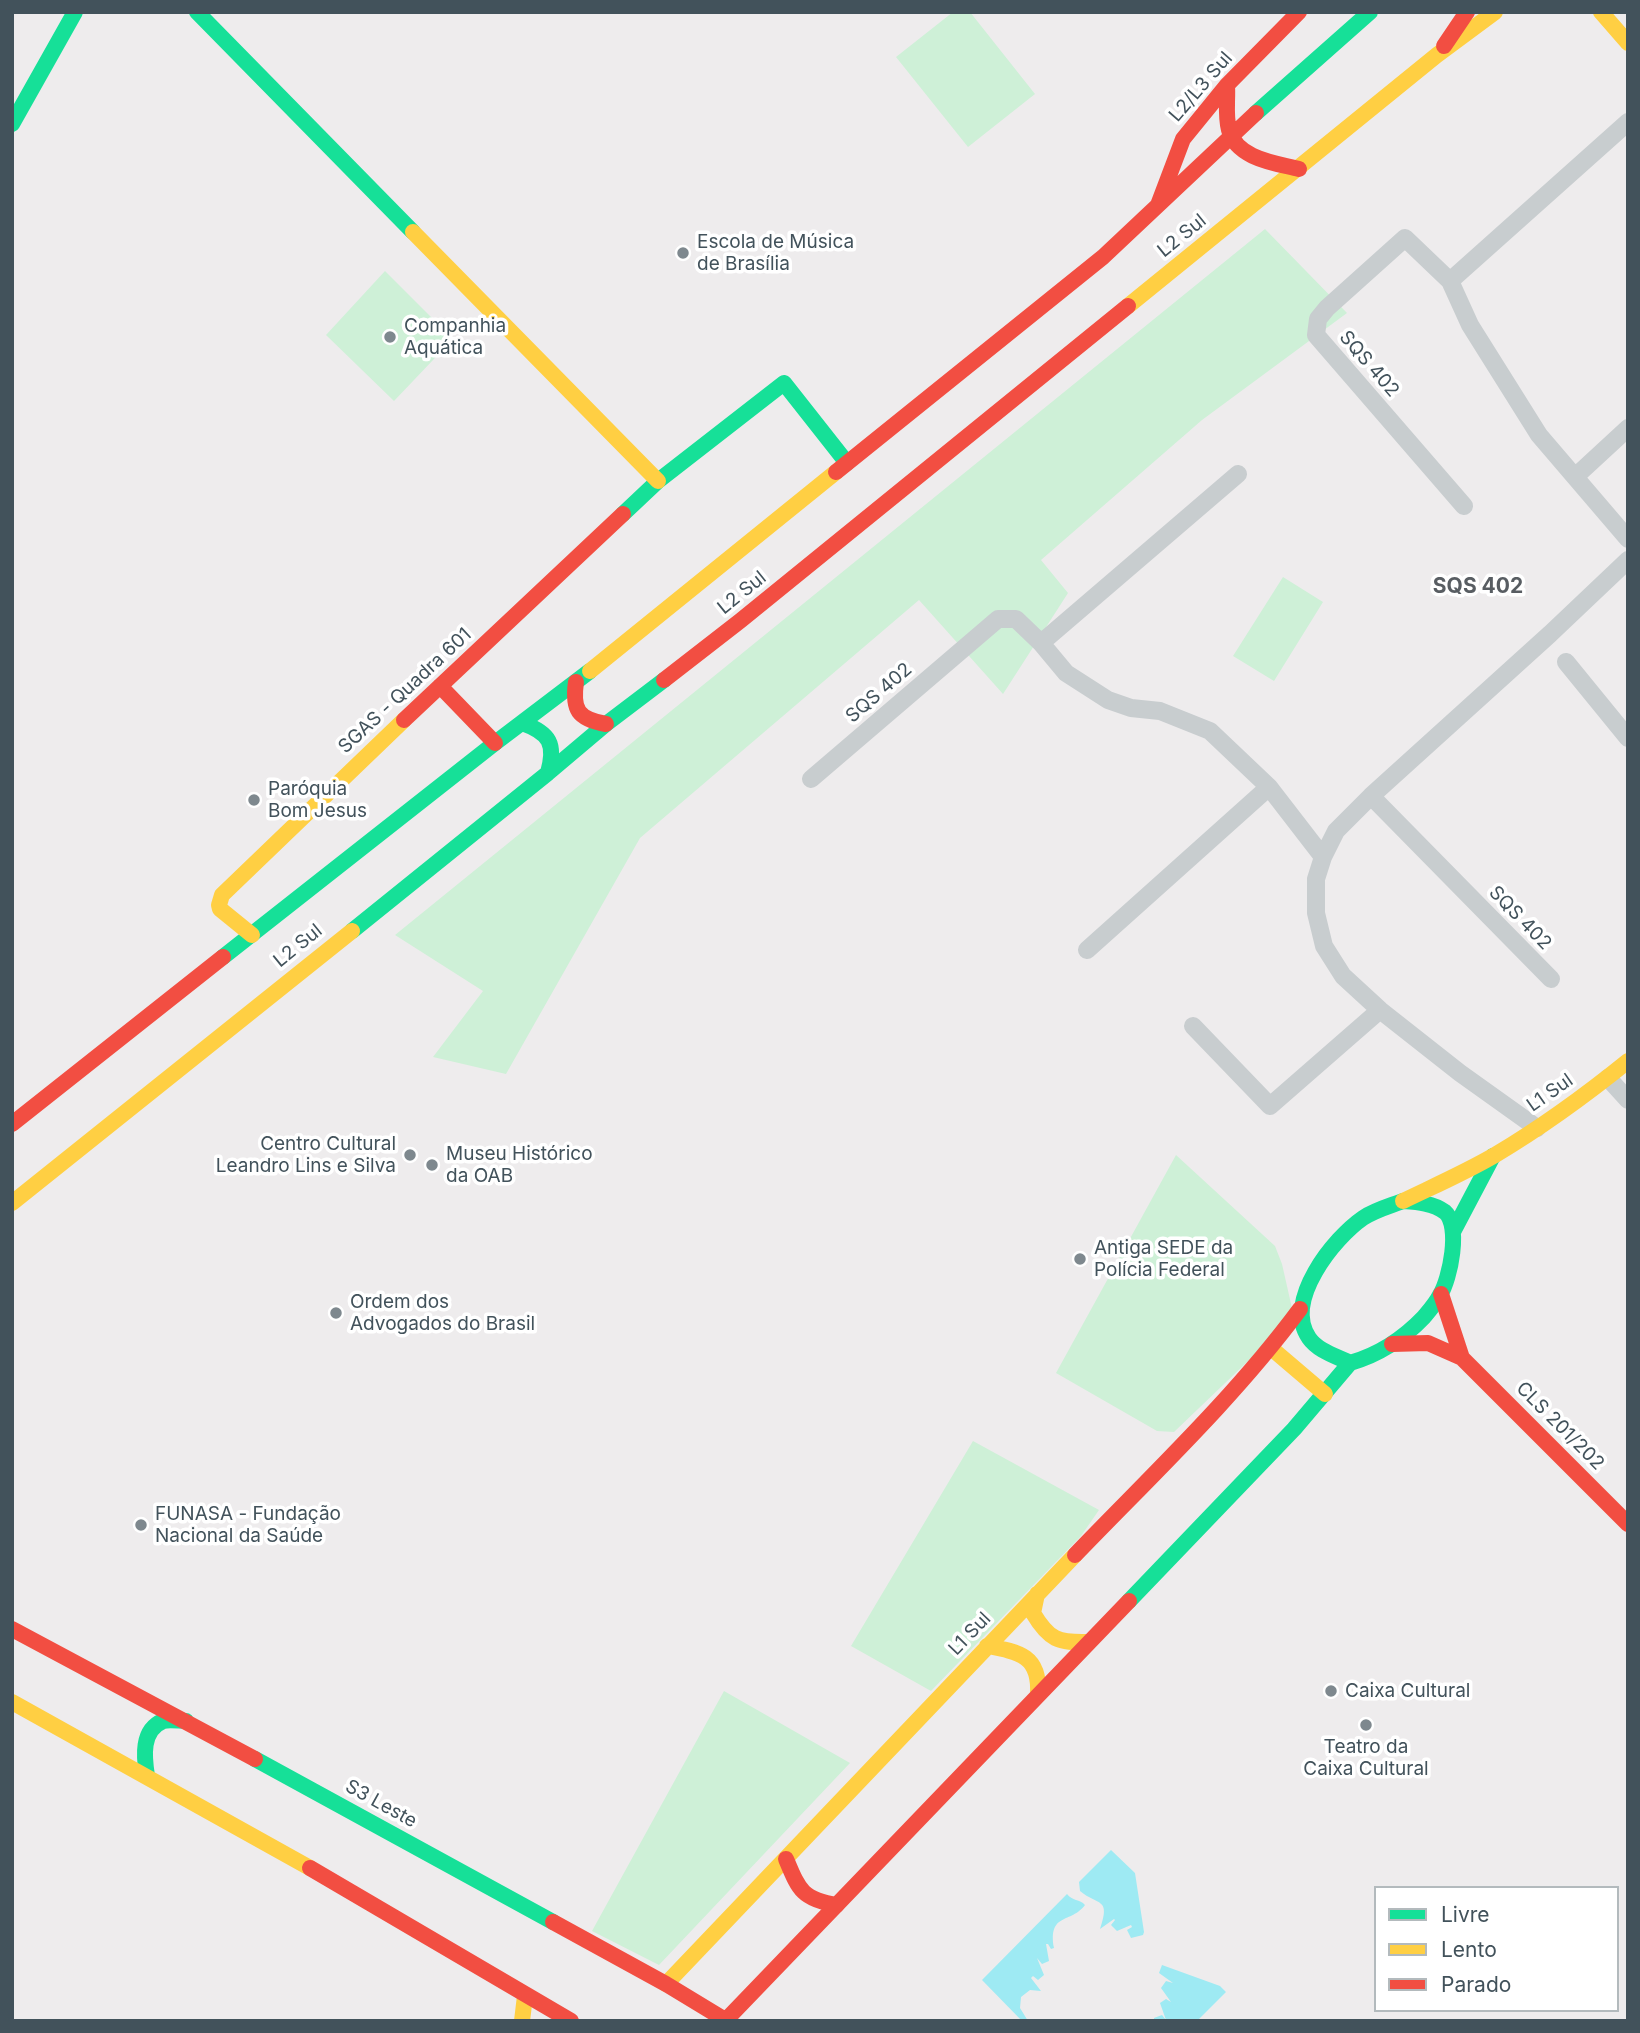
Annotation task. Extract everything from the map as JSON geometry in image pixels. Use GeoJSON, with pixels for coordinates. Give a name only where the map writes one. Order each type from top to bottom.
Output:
{"type":"FeatureCollection","features":[{"type":"Feature","properties":{"kind":"main road"},"geometry":{"type":"LineString","coordinates":[[13,121],[75,12]]}},
{"type":"Feature","properties":{"kind":"main road"},"geometry":{"type":"LineString","coordinates":[[197,12],[658,481]]}},
{"type":"Feature","properties":{"kind":"main road","name":"L2/L3 Sul"},"geometry":{"type":"LineString","coordinates":[[1158,205],[1183,139],[1227,85],[1299,12]]}},
{"type":"Feature","properties":{"kind":"main road","name":"L2 Sul"},"geometry":{"type":"LineString","coordinates":[[12,1124],[576,682],[1103,257],[1231,135],[1370,12]]}},
{"type":"Feature","properties":{"kind":"main road"},"geometry":{"type":"LineString","coordinates":[[1437,55],[1467,12]]}},
{"type":"Feature","properties":{"kind":"main road","name":"L2 Sul"},"geometry":{"type":"LineString","coordinates":[[12,1203],[606,724],[740,621],[1437,55],[1495,12]]}},
{"type":"Feature","properties":{"kind":"main road"},"geometry":{"type":"LineString","coordinates":[[1601,12],[1628,43]]}},
{"type":"Feature","properties":{"kind":"main road"},"geometry":{"type":"LineString","coordinates":[[1227,85],[1231,135],[1242,149],[1259,159],[1299,169]]}},
{"type":"Feature","properties":{"kind":"main road","name":"SGAS - Quadra 601"},"geometry":{"type":"LineString","coordinates":[[252,935],[220,909],[222,895],[658,481],[784,383],[847,463]]}},
{"type":"Feature","properties":{"kind":"main road"},"geometry":{"type":"LineString","coordinates":[[576,682],[575,706],[579,714],[592,722],[606,724]]}},
{"type":"Feature","properties":{"kind":"main road"},"geometry":{"type":"LineString","coordinates":[[440,686],[495,743]]}},
{"type":"Feature","properties":{"kind":"main road"},"geometry":{"type":"LineString","coordinates":[[522,723],[535,727],[548,737],[553,747],[553,758],[548,773]]}},
{"type":"Feature","properties":{"kind":"main road","name":"L1 Sul"},"geometry":{"type":"LineString","coordinates":[[1403,1201],[1493,1156],[1537,1128],[1628,1061]]}},
{"type":"Feature","properties":{"kind":"main road","name":"L1 Sul"},"geometry":{"type":"LineString","coordinates":[[1454,1230],[1493,1156]]}},
{"type":"Feature","properties":{"kind":"main road"},"geometry":{"type":"LineString","coordinates":[[726,2020],[1285,1438],[1350,1363],[1370,1357],[1392,1344],[1424,1317],[1441,1294],[1450,1265],[1454,1230],[1446,1213],[1425,1203],[1403,1201],[1360,1220],[1335,1241],[1316,1270],[1300,1309],[1306,1335],[1319,1348],[1350,1363]]}},
{"type":"Feature","properties":{"kind":"main road","name":"CLS 201/202"},"geometry":{"type":"LineString","coordinates":[[1441,1294],[1462,1358]]}},
{"type":"Feature","properties":{"kind":"main road","name":"L1 Sul"},"geometry":{"type":"LineString","coordinates":[[666,1984],[1201,1424],[1270,1348],[1300,1309]]}},
{"type":"Feature","properties":{"kind":"main road","name":"CLS 201/202"},"geometry":{"type":"LineString","coordinates":[[1392,1344],[1428,1343],[1462,1358],[1628,1524]]}},
{"type":"Feature","properties":{"kind":"main road"},"geometry":{"type":"LineString","coordinates":[[1270,1348],[1325,1394]]}},
{"type":"Feature","properties":{"kind":"main road"},"geometry":{"type":"LineString","coordinates":[[1037,1594],[1033,1613],[1044,1631],[1055,1640],[1070,1643],[1089,1642]]}},
{"type":"Feature","properties":{"kind":"main road","name":"S3 Leste"},"geometry":{"type":"LineString","coordinates":[[13,1636],[186,1721],[666,1984],[726,2020]]}},
{"type":"Feature","properties":{"kind":"main road"},"geometry":{"type":"LineString","coordinates":[[987,1646],[1019,1653],[1032,1661],[1040,1679],[1038,1694]]}},
{"type":"Feature","properties":{"kind":"main road"},"geometry":{"type":"LineString","coordinates":[[12,1702],[342,1887],[571,2021]]}},
{"type":"Feature","properties":{"kind":"main road"},"geometry":{"type":"LineString","coordinates":[[147,1776],[145,1743],[150,1730],[165,1720],[186,1721]]}},
{"type":"Feature","properties":{"kind":"main road"},"geometry":{"type":"LineString","coordinates":[[786,1858],[800,1893],[816,1902],[837,1905]]}},
{"type":"Feature","properties":{"kind":"main road"},"geometry":{"type":"LineString","coordinates":[[522,2021],[525,1996]]}},
{"type":"Feature","properties":{"kind":"street"},"geometry":{"type":"LineString","coordinates":[[1450,281],[1628,122]]}},
{"type":"Feature","properties":{"kind":"street","name":"SQS 402"},"geometry":{"type":"LineString","coordinates":[[1464,506],[1316,335],[1318,319],[1405,238],[1450,281],[1470,325],[1539,435],[1628,539]]}},
{"type":"Feature","properties":{"kind":"street"},"geometry":{"type":"LineString","coordinates":[[1576,476],[1628,428]]}},
{"type":"Feature","properties":{"kind":"street"},"geometry":{"type":"LineString","coordinates":[[1041,643],[1238,474]]}},
{"type":"Feature","properties":{"kind":"street"},"geometry":{"type":"LineString","coordinates":[[1537,1128],[1460,1073],[1380,1010],[1343,976],[1324,946],[1316,913],[1316,879],[1336,831],[1628,560]]}},
{"type":"Feature","properties":{"kind":"street","name":"SQS 402"},"geometry":{"type":"LineString","coordinates":[[811,779],[998,619],[1016,619],[1066,673],[1108,700],[1131,708],[1160,711],[1210,731],[1269,787],[1323,857]]}},
{"type":"Feature","properties":{"kind":"street"},"geometry":{"type":"LineString","coordinates":[[1566,662],[1628,738]]}},
{"type":"Feature","properties":{"kind":"street"},"geometry":{"type":"LineString","coordinates":[[1087,950],[1269,787]]}},
{"type":"Feature","properties":{"kind":"street","name":"SQS 402"},"geometry":{"type":"LineString","coordinates":[[1371,796],[1550,979]]}},
{"type":"Feature","properties":{"kind":"street"},"geometry":{"type":"LineString","coordinates":[[1193,1026],[1269,1106],[1380,1010]]}},
{"type":"Feature","properties":{"kind":"street"},"geometry":{"type":"LineString","coordinates":[[1608,1078],[1628,1100]]}},
{"type":"Feature","properties":{"kind":"green space"},"geometry":{"type":"Polygon","coordinates":[[[953,12],[970,12],[1035,94],[968,147],[896,57],[953,12]]]}},
{"type":"Feature","properties":{"kind":"green space"},"geometry":{"type":"Polygon","coordinates":[[[1265,229],[1347,313],[1202,420],[1041,560],[1068,593],[1003,694],[919,600],[640,838],[506,1074],[433,1057],[483,991],[395,935],[1265,229]]]}},
{"type":"Feature","properties":{"kind":"green space","name":"Companhia Aquática"},"geometry":{"type":"Polygon","coordinates":[[[385,271],[453,339],[394,401],[326,335],[385,271]]]}},
{"type":"Feature","properties":{"kind":"green space"},"geometry":{"type":"Polygon","coordinates":[[[1283,577],[1323,602],[1274,681],[1233,656],[1283,577]]]}},
{"type":"Feature","properties":{"kind":"green space"},"geometry":{"type":"Polygon","coordinates":[[[1176,1155],[1275,1246],[1282,1264],[1294,1317],[1174,1432],[1157,1431],[1056,1373],[1176,1155]]]}},
{"type":"Feature","properties":{"kind":"green space"},"geometry":{"type":"Polygon","coordinates":[[[973,1441],[1099,1510],[1081,1536],[931,1691],[851,1646],[973,1441]]]}},
{"type":"Feature","properties":{"kind":"green space"},"geometry":{"type":"Polygon","coordinates":[[[724,1691],[850,1763],[659,1965],[592,1931],[724,1691]]]}},
{"type":"Feature","properties":{"kind":"water"},"geometry":{"type":"Polygon","coordinates":[[[1111,1850],[1135,1873],[1143,1935],[1131,1938],[1127,1930],[1131,1925],[1117,1931],[1111,1925],[1114,1919],[1100,1929],[1103,1907],[1080,1891],[1079,1882],[1111,1850]]]}},
{"type":"Feature","properties":{"kind":"water"},"geometry":{"type":"Polygon","coordinates":[[[1067,1894],[1085,1905],[1057,1924],[1053,1937],[1054,1948],[1051,1949],[1046,1944],[1049,1961],[1042,1964],[1037,1958],[1044,1975],[1038,1980],[1033,1976],[1031,1978],[1041,1991],[1030,1990],[1021,1997],[1020,2008],[1028,2021],[1022,2021],[982,1980],[1067,1894]]]}},
{"type":"Feature","properties":{"kind":"water"},"geometry":{"type":"Polygon","coordinates":[[[1162,1965],[1220,1986],[1226,1992],[1197,2021],[1154,2021],[1154,2018],[1162,2015],[1166,2020],[1160,2003],[1166,1999],[1171,2002],[1161,1988],[1166,1981],[1173,1983],[1159,1973],[1162,1965]]]}},
{"type":"Feature","properties":{"kind":"traffic: fast"},"geometry":{"type":"LineString","coordinates":[[12,124],[75,12]]}},
{"type":"Feature","properties":{"kind":"traffic: fast"},"geometry":{"type":"LineString","coordinates":[[197,12],[413,232]]}},
{"type":"Feature","properties":{"kind":"traffic: fast"},"geometry":{"type":"LineString","coordinates":[[1256,113],[1370,12]]}},
{"type":"Feature","properties":{"kind":"traffic: fast"},"geometry":{"type":"LineString","coordinates":[[623,514],[658,481],[784,383],[847,463]]}},
{"type":"Feature","properties":{"kind":"traffic: fast"},"geometry":{"type":"LineString","coordinates":[[223,957],[590,671]]}},
{"type":"Feature","properties":{"kind":"traffic: fast"},"geometry":{"type":"LineString","coordinates":[[352,931],[664,680]]}},
{"type":"Feature","properties":{"kind":"traffic: fast"},"geometry":{"type":"LineString","coordinates":[[522,723],[539,731],[548,741],[551,747],[548,773]]}},
{"type":"Feature","properties":{"kind":"traffic: fast"},"geometry":{"type":"LineString","coordinates":[[1454,1230],[1493,1156]]}},
{"type":"Feature","properties":{"kind":"traffic: fast"},"geometry":{"type":"LineString","coordinates":[[1403,1201],[1435,1207],[1445,1212],[1450,1219],[1452,1253],[1444,1287],[1424,1317],[1399,1339],[1380,1351],[1350,1363],[1322,1350],[1309,1338],[1303,1323],[1302,1306],[1307,1289],[1326,1255],[1351,1227],[1372,1213],[1403,1201]]}},
{"type":"Feature","properties":{"kind":"traffic: fast"},"geometry":{"type":"LineString","coordinates":[[1129,1601],[1294,1429],[1350,1363]]}},
{"type":"Feature","properties":{"kind":"traffic: fast"},"geometry":{"type":"LineString","coordinates":[[147,1776],[145,1753],[147,1737],[151,1731],[163,1721],[186,1721]]}},
{"type":"Feature","properties":{"kind":"traffic: fast"},"geometry":{"type":"LineString","coordinates":[[255,1759],[553,1922]]}},
{"type":"Feature","properties":{"kind":"traffic: slow"},"geometry":{"type":"LineString","coordinates":[[1128,306],[1437,55],[1495,12]]}},
{"type":"Feature","properties":{"kind":"traffic: slow"},"geometry":{"type":"LineString","coordinates":[[1601,12],[1628,43]]}},
{"type":"Feature","properties":{"kind":"traffic: slow"},"geometry":{"type":"LineString","coordinates":[[413,232],[658,481]]}},
{"type":"Feature","properties":{"kind":"traffic: slow"},"geometry":{"type":"LineString","coordinates":[[590,671],[836,472]]}},
{"type":"Feature","properties":{"kind":"traffic: slow"},"geometry":{"type":"LineString","coordinates":[[252,935],[220,909],[222,895],[404,720]]}},
{"type":"Feature","properties":{"kind":"traffic: slow"},"geometry":{"type":"LineString","coordinates":[[12,1203],[352,931]]}},
{"type":"Feature","properties":{"kind":"traffic: slow"},"geometry":{"type":"LineString","coordinates":[[1403,1201],[1473,1167],[1512,1144],[1628,1061]]}},
{"type":"Feature","properties":{"kind":"traffic: slow"},"geometry":{"type":"LineString","coordinates":[[1271,1348],[1325,1394]]}},
{"type":"Feature","properties":{"kind":"traffic: slow"},"geometry":{"type":"LineString","coordinates":[[666,1984],[1075,1555]]}},
{"type":"Feature","properties":{"kind":"traffic: slow"},"geometry":{"type":"LineString","coordinates":[[1037,1594],[1033,1613],[1044,1629],[1055,1638],[1069,1642],[1089,1642]]}},
{"type":"Feature","properties":{"kind":"traffic: slow"},"geometry":{"type":"LineString","coordinates":[[987,1646],[1026,1658],[1036,1671],[1038,1694]]}},
{"type":"Feature","properties":{"kind":"traffic: slow"},"geometry":{"type":"LineString","coordinates":[[12,1702],[310,1868]]}},
{"type":"Feature","properties":{"kind":"traffic: slow"},"geometry":{"type":"LineString","coordinates":[[522,2021],[525,1996]]}},
{"type":"Feature","properties":{"kind":"traffic: jam"},"geometry":{"type":"LineString","coordinates":[[1158,205],[1183,139],[1227,85],[1299,12]]}},
{"type":"Feature","properties":{"kind":"traffic: jam"},"geometry":{"type":"LineString","coordinates":[[1444,46],[1467,12]]}},
{"type":"Feature","properties":{"kind":"traffic: jam"},"geometry":{"type":"LineString","coordinates":[[1227,85],[1228,124],[1233,140],[1248,154],[1299,169]]}},
{"type":"Feature","properties":{"kind":"traffic: jam"},"geometry":{"type":"LineString","coordinates":[[836,472],[1103,257],[1256,113]]}},
{"type":"Feature","properties":{"kind":"traffic: jam"},"geometry":{"type":"LineString","coordinates":[[664,680],[1128,306]]}},
{"type":"Feature","properties":{"kind":"traffic: jam"},"geometry":{"type":"LineString","coordinates":[[404,720],[623,514]]}},
{"type":"Feature","properties":{"kind":"traffic: jam"},"geometry":{"type":"LineString","coordinates":[[576,682],[575,700],[579,712],[589,719],[606,724]]}},
{"type":"Feature","properties":{"kind":"traffic: jam"},"geometry":{"type":"LineString","coordinates":[[440,686],[495,743]]}},
{"type":"Feature","properties":{"kind":"traffic: jam"},"geometry":{"type":"LineString","coordinates":[[12,1124],[223,957]]}},
{"type":"Feature","properties":{"kind":"traffic: jam"},"geometry":{"type":"LineString","coordinates":[[1441,1294],[1462,1358]]}},
{"type":"Feature","properties":{"kind":"traffic: jam"},"geometry":{"type":"LineString","coordinates":[[1075,1555],[1220,1405],[1300,1309]]}},
{"type":"Feature","properties":{"kind":"traffic: jam"},"geometry":{"type":"LineString","coordinates":[[1392,1344],[1428,1343],[1462,1358],[1628,1524]]}},
{"type":"Feature","properties":{"kind":"traffic: jam"},"geometry":{"type":"LineString","coordinates":[[725,2021],[1129,1601]]}},
{"type":"Feature","properties":{"kind":"traffic: jam"},"geometry":{"type":"LineString","coordinates":[[12,1629],[255,1759]]}},
{"type":"Feature","properties":{"kind":"traffic: jam"},"geometry":{"type":"LineString","coordinates":[[786,1859],[803,1891],[816,1900],[837,1905]]}},
{"type":"Feature","properties":{"kind":"traffic: jam"},"geometry":{"type":"LineString","coordinates":[[310,1868],[571,2021]]}},
{"type":"Feature","properties":{"kind":"traffic: jam"},"geometry":{"type":"LineString","coordinates":[[553,1922],[727,2021]]}},
{"type":"Feature","properties":{"kind":"place","name":"Escola de Música de Brasília"},"geometry":{"type":"Point","coordinates":[683,253]}},
{"type":"Feature","properties":{"kind":"place","name":"Companhia Aquática"},"geometry":{"type":"Point","coordinates":[390,337]}},
{"type":"Feature","properties":{"kind":"place","name":"Paróquia Bom Jesus"},"geometry":{"type":"Point","coordinates":[254,800]}},
{"type":"Feature","properties":{"kind":"place","name":"Centro Cultural Leandro Lins e Silva"},"geometry":{"type":"Point","coordinates":[410,1155]}},
{"type":"Feature","properties":{"kind":"place","name":"Museu Histórico da OAB"},"geometry":{"type":"Point","coordinates":[432,1165]}},
{"type":"Feature","properties":{"kind":"place","name":"Antiga SEDE da Polícia Federal"},"geometry":{"type":"Point","coordinates":[1080,1259]}},
{"type":"Feature","properties":{"kind":"place","name":"Ordem dos Advogados do Brasil"},"geometry":{"type":"Point","coordinates":[336,1313]}},
{"type":"Feature","properties":{"kind":"place","name":"FUNASA - Fundação Nacional da Saúde"},"geometry":{"type":"Point","coordinates":[141,1525]}},
{"type":"Feature","properties":{"kind":"place","name":"Caixa Cultural"},"geometry":{"type":"Point","coordinates":[1331,1691]}},
{"type":"Feature","properties":{"kind":"place","name":"Teatro da Caixa Cultural"},"geometry":{"type":"Point","coordinates":[1366,1725]}},
{"type":"Feature","properties":{"kind":"district","name":"SQS 402"},"geometry":{"type":"Point","coordinates":[1478,587]}}]}
